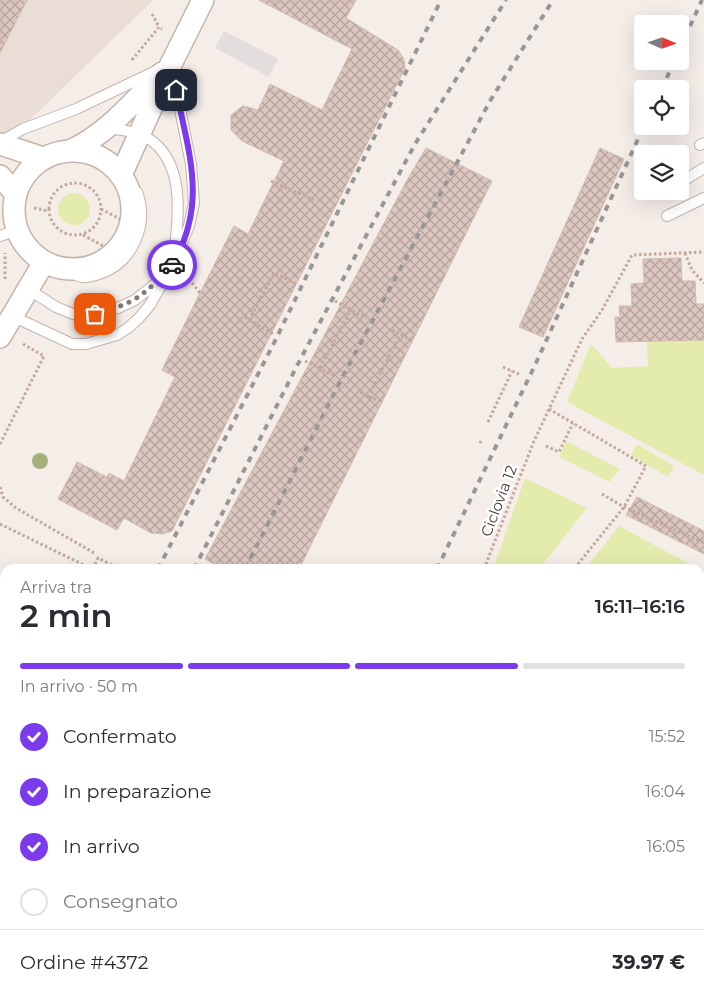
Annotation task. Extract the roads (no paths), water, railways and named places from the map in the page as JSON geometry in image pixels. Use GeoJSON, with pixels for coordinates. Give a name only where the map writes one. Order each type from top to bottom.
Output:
{"type":"FeatureCollection","features":[{"type":"Feature","properties":{"kind":"street"},"geometry":{"type":"LineString","coordinates":[[124,181],[140,134],[171,64],[203,0]]}},
{"type":"Feature","properties":{"kind":"street"},"geometry":{"type":"LineString","coordinates":[[72,150],[90,153],[107,161],[124,181],[132,205],[132,214],[128,232],[119,247],[107,259],[84,268],[68,269],[44,262],[28,248],[6,234],[16,194],[26,174],[43,158],[72,150],[88,142],[107,128],[171,64]]}},
{"type":"Feature","properties":{"kind":"street"},"geometry":{"type":"LineString","coordinates":[[0,143],[43,158]]}},
{"type":"Feature","properties":{"kind":"street"},"geometry":{"type":"LineString","coordinates":[[0,176],[16,194]]}},
{"type":"Feature","properties":{"kind":"street"},"geometry":{"type":"LineString","coordinates":[[5,329],[44,262]]}},
{"type":"Feature","properties":{"kind":"lane"},"geometry":{"type":"LineString","coordinates":[[0,143],[23,130],[76,109],[171,64],[191,164],[194,192],[189,226],[172,264],[150,305],[128,328],[104,339],[76,345],[5,329]]}},
{"type":"Feature","properties":{"kind":"lane"},"geometry":{"type":"LineString","coordinates":[[28,289],[66,311],[73,314],[88,315],[118,308],[135,300],[153,286],[172,264],[178,223],[175,183],[169,163],[161,149],[140,134],[107,128]]}},
{"type":"Feature","properties":{"kind":"lane"},"geometry":{"type":"LineString","coordinates":[[689,177],[704,168]]}},
{"type":"Feature","properties":{"kind":"lane"},"geometry":{"type":"LineString","coordinates":[[667,216],[704,198]]}},
{"type":"Feature","properties":{"kind":"railway"},"geometry":{"type":"LineString","coordinates":[[161,564],[274,343],[441,0]]}},
{"type":"Feature","properties":{"kind":"railway"},"geometry":{"type":"LineString","coordinates":[[197,564],[301,358],[415,144],[506,0]]}},
{"type":"Feature","properties":{"kind":"railway"},"geometry":{"type":"LineString","coordinates":[[248,564],[341,380],[490,101],[553,0]]}},
{"type":"Feature","properties":{"kind":"railway"},"geometry":{"type":"LineString","coordinates":[[689,28],[702,0]]}},
{"type":"Feature","properties":{"kind":"railway"},"geometry":{"type":"LineString","coordinates":[[666,80],[670,70]]}},
{"type":"Feature","properties":{"kind":"railway"},"geometry":{"type":"LineString","coordinates":[[439,564],[536,363],[640,135]]}}]}
